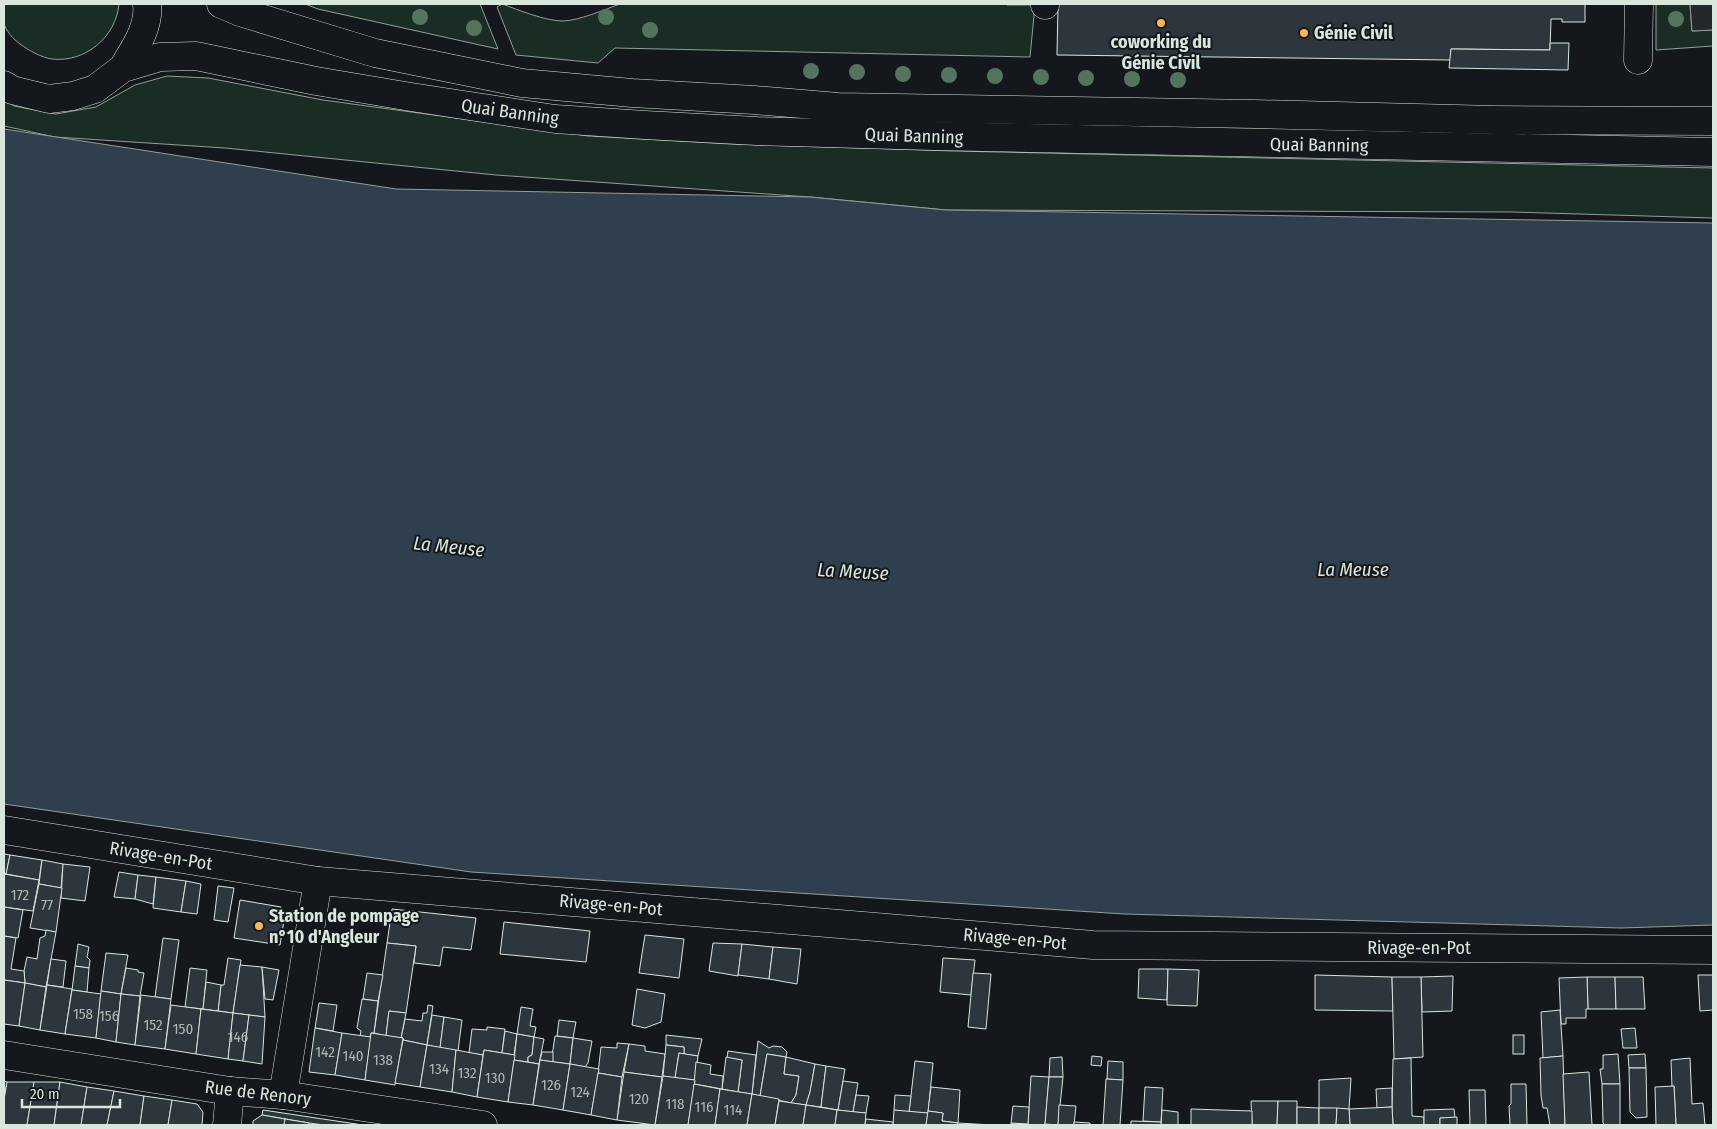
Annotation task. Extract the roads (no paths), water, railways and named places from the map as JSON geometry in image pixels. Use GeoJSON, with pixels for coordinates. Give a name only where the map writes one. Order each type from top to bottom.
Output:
{"type":"FeatureCollection","features":[{"type":"Feature","properties":{"kind":"main road","name":"Quai Banning"},"geometry":{"type":"LineString","coordinates":[[123,68],[142,36],[147,4]]}},
{"type":"Feature","properties":{"kind":"main road","name":"Quai Banning"},"geometry":{"type":"LineString","coordinates":[[221,4],[240,12],[385,55],[522,83],[632,93],[838,107],[1496,120],[1713,121]]}},
{"type":"Feature","properties":{"kind":"main road"},"geometry":{"type":"LineString","coordinates":[[1638,60],[1639,4]]}},
{"type":"Feature","properties":{"kind":"main road","name":"Quai Banning"},"geometry":{"type":"LineString","coordinates":[[4,85],[12,90],[49,99],[73,96],[95,89],[123,68],[160,57],[196,56],[307,79],[555,119],[757,131],[1138,141],[1713,152]]}},
{"type":"Feature","properties":{"kind":"main road"},"geometry":{"type":"LineString","coordinates":[[1685,122],[1713,116]]}},
{"type":"Feature","properties":{"kind":"main road","name":"Rivage-en-Pot"},"geometry":{"type":"LineString","coordinates":[[4,830],[318,881],[1093,945],[1713,950]]}},
{"type":"Feature","properties":{"kind":"main road"},"geometry":{"type":"LineString","coordinates":[[284,1095],[318,881]]}},
{"type":"Feature","properties":{"kind":"main road","name":"Rue de Renory"},"geometry":{"type":"LineString","coordinates":[[4,1055],[230,1091],[284,1095],[483,1125]]}},
{"type":"Feature","properties":{"kind":"main road"},"geometry":{"type":"LineString","coordinates":[[227,1125],[230,1091]]}},
{"type":"Feature","properties":{"kind":"water","name":"La Meuse"},"geometry":{"type":"Polygon","coordinates":[[[4,129],[396,189],[810,197],[946,210],[1713,223],[1713,925],[1621,928],[1124,914],[471,872],[4,804],[4,129]]]}},
{"type":"Feature","properties":{"kind":"place","name":"coworking du Génie Civil"},"geometry":{"type":"Point","coordinates":[1161,23]}},
{"type":"Feature","properties":{"kind":"place","name":"Génie Civil"},"geometry":{"type":"Point","coordinates":[1304,33]}},
{"type":"Feature","properties":{"kind":"place","name":"Station de pompage n°10 d'Angleur"},"geometry":{"type":"Point","coordinates":[259,926]}}]}
